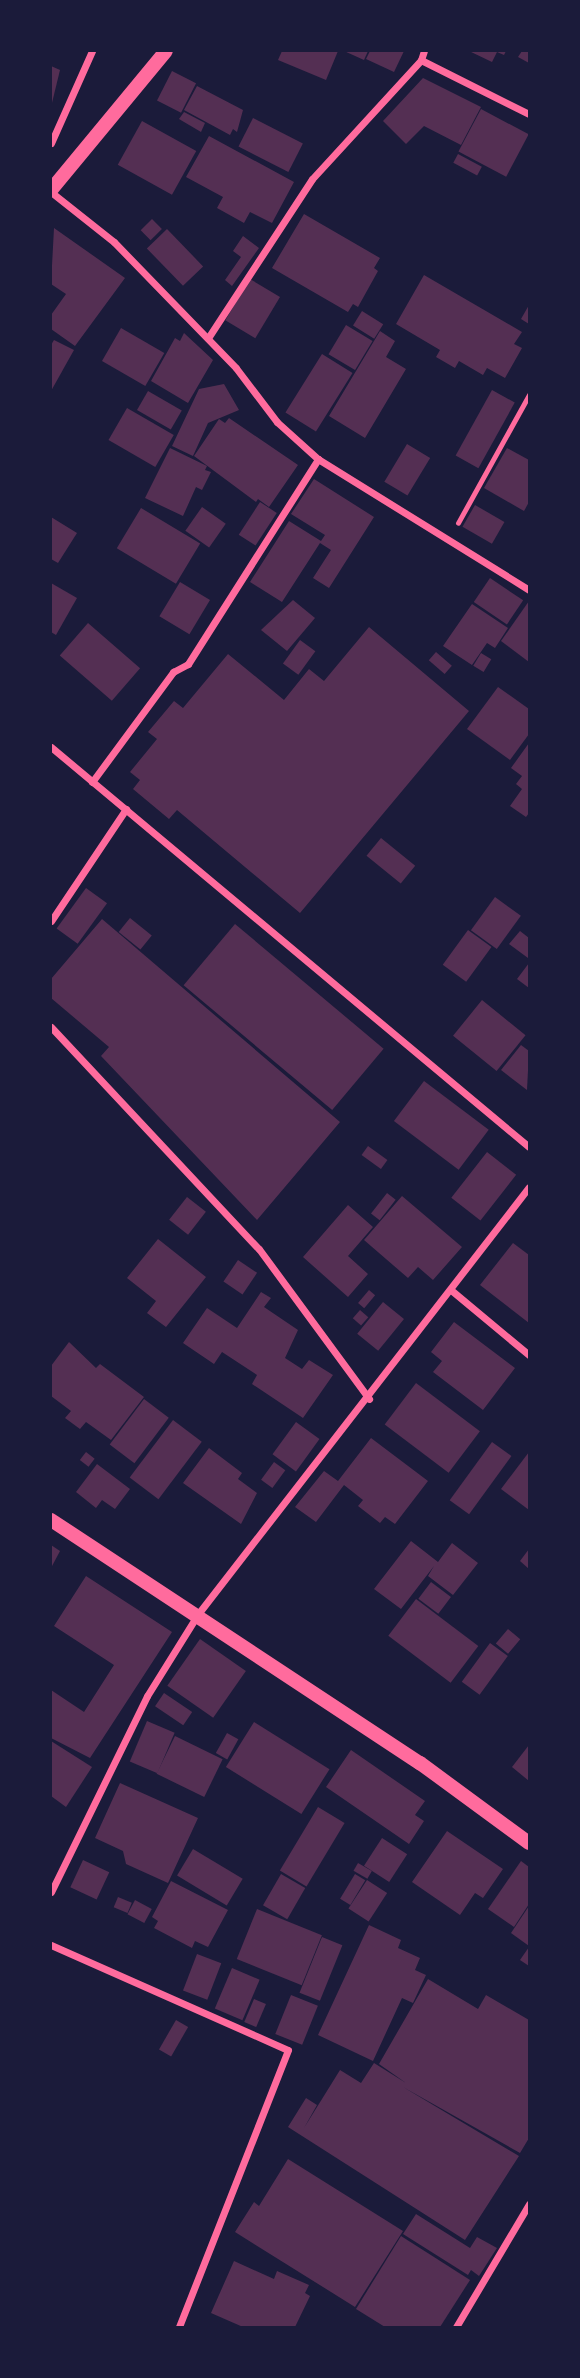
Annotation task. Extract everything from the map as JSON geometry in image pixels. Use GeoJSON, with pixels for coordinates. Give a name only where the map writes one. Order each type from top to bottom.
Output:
{"type":"FeatureCollection","features":[{"type":"Feature","properties":{"kind":"main road"},"geometry":{"type":"LineString","coordinates":[[51,191],[166,51]]}},
{"type":"Feature","properties":{"kind":"main road"},"geometry":{"type":"LineString","coordinates":[[51,1520],[198,1614],[529,1843]]}},
{"type":"Feature","properties":{"kind":"street"},"geometry":{"type":"LineString","coordinates":[[51,143],[92,51]]}},
{"type":"Feature","properties":{"kind":"street"},"geometry":{"type":"LineString","coordinates":[[208,338],[312,179],[421,60],[424,51]]}},
{"type":"Feature","properties":{"kind":"street"},"geometry":{"type":"LineString","coordinates":[[421,60],[529,114]]}},
{"type":"Feature","properties":{"kind":"street"},"geometry":{"type":"LineString","coordinates":[[51,191],[114,242],[208,338],[278,422],[318,459],[450,538],[529,590]]}},
{"type":"Feature","properties":{"kind":"street"},"geometry":{"type":"LineString","coordinates":[[92,782],[173,672],[188,664],[318,459]]}},
{"type":"Feature","properties":{"kind":"street"},"geometry":{"type":"LineString","coordinates":[[51,747],[529,1147]]}},
{"type":"Feature","properties":{"kind":"street"},"geometry":{"type":"LineString","coordinates":[[51,921],[126,809]]}},
{"type":"Feature","properties":{"kind":"street"},"geometry":{"type":"LineString","coordinates":[[51,1027],[259,1249],[369,1399]]}},
{"type":"Feature","properties":{"kind":"street"},"geometry":{"type":"LineString","coordinates":[[51,1892],[147,1696],[198,1614],[369,1399],[529,1186]]}},
{"type":"Feature","properties":{"kind":"street"},"geometry":{"type":"LineString","coordinates":[[452,1290],[529,1355]]}},
{"type":"Feature","properties":{"kind":"street"},"geometry":{"type":"LineString","coordinates":[[51,1945],[288,2050],[179,2327]]}},
{"type":"Feature","properties":{"kind":"street"},"geometry":{"type":"LineString","coordinates":[[456,2327],[529,2204]]}},
{"type":"Feature","properties":{"kind":"path"},"geometry":{"type":"LineString","coordinates":[[450,538],[529,395]]}},
{"type":"Feature","properties":{"kind":"building"},"geometry":{"type":"Polygon","coordinates":[[[282,51],[338,51],[326,80],[278,60],[282,51]]]}},
{"type":"Feature","properties":{"kind":"building"},"geometry":{"type":"Polygon","coordinates":[[[344,51],[368,51],[364,60],[344,51]]]}},
{"type":"Feature","properties":{"kind":"building"},"geometry":{"type":"Polygon","coordinates":[[[370,51],[404,51],[394,72],[366,59],[370,51]]]}},
{"type":"Feature","properties":{"kind":"building"},"geometry":{"type":"Polygon","coordinates":[[[469,51],[506,51],[504,55],[497,52],[492,62],[469,51]]]}},
{"type":"Feature","properties":{"kind":"building"},"geometry":{"type":"Polygon","coordinates":[[[522,51],[529,51],[529,63],[518,57],[522,51]]]}},
{"type":"Feature","properties":{"kind":"building"},"geometry":{"type":"Polygon","coordinates":[[[51,66],[60,70],[51,107],[51,66]]]}},
{"type":"Feature","properties":{"kind":"building"},"geometry":{"type":"Polygon","coordinates":[[[172,71],[196,83],[181,113],[157,100],[172,71]]]}},
{"type":"Feature","properties":{"kind":"building"},"geometry":{"type":"Polygon","coordinates":[[[423,78],[481,107],[461,145],[424,126],[406,144],[383,121],[423,78]]]}},
{"type":"Feature","properties":{"kind":"building"},"geometry":{"type":"Polygon","coordinates":[[[197,86],[243,110],[237,132],[233,129],[230,135],[184,110],[197,86]]]}},
{"type":"Feature","properties":{"kind":"building"},"geometry":{"type":"Polygon","coordinates":[[[481,109],[529,134],[506,177],[458,151],[481,109]]]}},
{"type":"Feature","properties":{"kind":"building"},"geometry":{"type":"Polygon","coordinates":[[[184,112],[205,123],[201,132],[179,119],[184,112]]]}},
{"type":"Feature","properties":{"kind":"building"},"geometry":{"type":"Polygon","coordinates":[[[253,118],[303,143],[288,172],[238,147],[253,118]]]}},
{"type":"Feature","properties":{"kind":"building"},"geometry":{"type":"Polygon","coordinates":[[[142,121],[196,151],[172,195],[118,165],[142,121]]]}},
{"type":"Feature","properties":{"kind":"building"},"geometry":{"type":"Polygon","coordinates":[[[209,136],[294,182],[272,223],[250,212],[244,223],[217,208],[223,197],[186,177],[209,136]]]}},
{"type":"Feature","properties":{"kind":"building"},"geometry":{"type":"Polygon","coordinates":[[[458,154],[482,167],[477,176],[453,163],[458,154]]]}},
{"type":"Feature","properties":{"kind":"building"},"geometry":{"type":"Polygon","coordinates":[[[304,214],[380,258],[374,268],[378,271],[358,307],[353,304],[348,312],[272,268],[304,214]]]}},
{"type":"Feature","properties":{"kind":"building"},"geometry":{"type":"Polygon","coordinates":[[[152,219],[162,229],[151,240],[141,230],[152,219]]]}},
{"type":"Feature","properties":{"kind":"building"},"geometry":{"type":"Polygon","coordinates":[[[54,228],[125,278],[75,346],[51,329],[51,315],[66,294],[51,284],[54,228]]]}},
{"type":"Feature","properties":{"kind":"building"},"geometry":{"type":"Polygon","coordinates":[[[167,229],[203,266],[183,286],[147,248],[167,229]]]}},
{"type":"Feature","properties":{"kind":"building"},"geometry":{"type":"Polygon","coordinates":[[[243,236],[259,248],[232,286],[225,280],[241,257],[233,251],[243,236]]]}},
{"type":"Feature","properties":{"kind":"building"},"geometry":{"type":"Polygon","coordinates":[[[424,275],[522,332],[514,344],[522,348],[505,378],[487,368],[483,375],[459,361],[455,368],[436,357],[440,350],[396,324],[424,275]]]}},
{"type":"Feature","properties":{"kind":"building"},"geometry":{"type":"Polygon","coordinates":[[[250,279],[280,297],[255,338],[225,320],[250,279]]]}},
{"type":"Feature","properties":{"kind":"building"},"geometry":{"type":"Polygon","coordinates":[[[529,305],[529,324],[521,319],[529,305]]]}},
{"type":"Feature","properties":{"kind":"building"},"geometry":{"type":"Polygon","coordinates":[[[362,311],[383,324],[374,339],[353,325],[362,311]]]}},
{"type":"Feature","properties":{"kind":"building"},"geometry":{"type":"Polygon","coordinates":[[[346,325],[373,341],[355,370],[328,354],[346,325]]]}},
{"type":"Feature","properties":{"kind":"building"},"geometry":{"type":"Polygon","coordinates":[[[121,328],[164,353],[145,386],[102,361],[121,328]]]}},
{"type":"Feature","properties":{"kind":"building"},"geometry":{"type":"Polygon","coordinates":[[[380,331],[395,341],[386,357],[406,369],[365,438],[329,416],[380,331]]]}},
{"type":"Feature","properties":{"kind":"building"},"geometry":{"type":"Polygon","coordinates":[[[184,333],[213,360],[188,403],[151,381],[175,338],[180,341],[184,333]]]}},
{"type":"Feature","properties":{"kind":"building"},"geometry":{"type":"Polygon","coordinates":[[[54,340],[74,350],[51,391],[51,345],[54,340]]]}},
{"type":"Feature","properties":{"kind":"building"},"geometry":{"type":"Polygon","coordinates":[[[322,354],[353,373],[316,432],[285,413],[322,354]]]}},
{"type":"Feature","properties":{"kind":"building"},"geometry":{"type":"Polygon","coordinates":[[[224,384],[239,410],[208,423],[193,456],[172,446],[199,389],[224,384]]]}},
{"type":"Feature","properties":{"kind":"building"},"geometry":{"type":"Polygon","coordinates":[[[492,390],[515,403],[478,468],[456,456],[492,390]]]}},
{"type":"Feature","properties":{"kind":"building"},"geometry":{"type":"Polygon","coordinates":[[[148,391],[182,410],[171,430],[137,410],[148,391]]]}},
{"type":"Feature","properties":{"kind":"building"},"geometry":{"type":"Polygon","coordinates":[[[127,408],[174,435],[155,467],[108,440],[127,408]]]}},
{"type":"Feature","properties":{"kind":"building"},"geometry":{"type":"Polygon","coordinates":[[[229,418],[298,465],[269,507],[258,499],[256,502],[194,456],[219,419],[225,423],[229,418]]]}},
{"type":"Feature","properties":{"kind":"building"},"geometry":{"type":"Polygon","coordinates":[[[407,444],[430,458],[407,496],[384,482],[407,444]]]}},
{"type":"Feature","properties":{"kind":"building"},"geometry":{"type":"Polygon","coordinates":[[[170,448],[207,466],[205,470],[211,472],[202,490],[196,487],[183,516],[145,498],[170,448]]]}},
{"type":"Feature","properties":{"kind":"building"},"geometry":{"type":"Polygon","coordinates":[[[507,448],[529,460],[529,502],[524,511],[484,488],[507,448]]]}},
{"type":"Feature","properties":{"kind":"building"},"geometry":{"type":"Polygon","coordinates":[[[314,479],[374,517],[329,588],[313,578],[331,550],[320,543],[282,602],[250,582],[289,521],[321,541],[325,535],[291,514],[314,479]]]}},
{"type":"Feature","properties":{"kind":"building"},"geometry":{"type":"Polygon","coordinates":[[[260,502],[277,513],[256,546],[239,535],[260,502]]]}},
{"type":"Feature","properties":{"kind":"building"},"geometry":{"type":"Polygon","coordinates":[[[475,505],[504,522],[492,544],[462,527],[475,505]]]}},
{"type":"Feature","properties":{"kind":"building"},"geometry":{"type":"Polygon","coordinates":[[[202,507],[226,524],[209,547],[185,531],[202,507]]]}},
{"type":"Feature","properties":{"kind":"building"},"geometry":{"type":"Polygon","coordinates":[[[141,508],[200,544],[176,584],[117,548],[141,508]]]}},
{"type":"Feature","properties":{"kind":"building"},"geometry":{"type":"Polygon","coordinates":[[[51,517],[77,533],[58,563],[51,559],[51,517]]]}},
{"type":"Feature","properties":{"kind":"building"},"geometry":{"type":"Polygon","coordinates":[[[490,578],[523,600],[507,624],[474,602],[490,578]]]}},
{"type":"Feature","properties":{"kind":"building"},"geometry":{"type":"Polygon","coordinates":[[[180,582],[210,600],[189,634],[159,616],[180,582]]]}},
{"type":"Feature","properties":{"kind":"building"},"geometry":{"type":"Polygon","coordinates":[[[51,583],[77,598],[56,635],[51,632],[51,583]]]}},
{"type":"Feature","properties":{"kind":"building"},"geometry":{"type":"Polygon","coordinates":[[[293,600],[315,618],[287,651],[261,630],[293,600]]]}},
{"type":"Feature","properties":{"kind":"building"},"geometry":{"type":"Polygon","coordinates":[[[529,601],[529,662],[501,641],[529,601]]]}},
{"type":"Feature","properties":{"kind":"building"},"geometry":{"type":"Polygon","coordinates":[[[472,604],[508,628],[495,648],[487,643],[472,665],[443,646],[472,604]]]}},
{"type":"Feature","properties":{"kind":"building"},"geometry":{"type":"Polygon","coordinates":[[[88,623],[140,668],[112,701],[60,655],[88,623]]]}},
{"type":"Feature","properties":{"kind":"building"},"geometry":{"type":"Polygon","coordinates":[[[369,627],[469,711],[300,913],[177,810],[169,819],[133,789],[140,780],[130,772],[157,739],[148,732],[174,701],[183,708],[228,654],[284,700],[309,669],[324,681],[369,627]]]}},
{"type":"Feature","properties":{"kind":"building"},"geometry":{"type":"Polygon","coordinates":[[[300,640],[315,651],[298,675],[283,663],[300,640]]]}},
{"type":"Feature","properties":{"kind":"building"},"geometry":{"type":"Polygon","coordinates":[[[436,652],[452,666],[445,674],[429,660],[436,652]]]}},
{"type":"Feature","properties":{"kind":"building"},"geometry":{"type":"Polygon","coordinates":[[[481,653],[491,659],[484,672],[473,666],[481,653]]]}},
{"type":"Feature","properties":{"kind":"building"},"geometry":{"type":"Polygon","coordinates":[[[498,687],[529,709],[529,734],[510,760],[467,729],[498,687]]]}},
{"type":"Feature","properties":{"kind":"building"},"geometry":{"type":"Polygon","coordinates":[[[529,743],[529,813],[526,817],[510,806],[522,789],[516,784],[522,776],[511,768],[529,743]]]}},
{"type":"Feature","properties":{"kind":"building"},"geometry":{"type":"Polygon","coordinates":[[[381,838],[415,866],[401,884],[367,856],[381,838]]]}},
{"type":"Feature","properties":{"kind":"building"},"geometry":{"type":"Polygon","coordinates":[[[86,888],[107,903],[78,944],[57,928],[86,888]]]}},
{"type":"Feature","properties":{"kind":"building"},"geometry":{"type":"Polygon","coordinates":[[[495,897],[521,916],[497,949],[471,930],[495,897]]]}},
{"type":"Feature","properties":{"kind":"building"},"geometry":{"type":"Polygon","coordinates":[[[130,918],[152,936],[140,950],[119,932],[130,918]]]}},
{"type":"Feature","properties":{"kind":"building"},"geometry":{"type":"Polygon","coordinates":[[[102,919],[340,1122],[257,1220],[101,1056],[109,1047],[51,998],[51,979],[102,919]]]}},
{"type":"Feature","properties":{"kind":"building"},"geometry":{"type":"Polygon","coordinates":[[[235,924],[384,1049],[332,1110],[184,985],[235,924]]]}},
{"type":"Feature","properties":{"kind":"building"},"geometry":{"type":"Polygon","coordinates":[[[468,930],[491,947],[466,982],[443,965],[468,930]]]}},
{"type":"Feature","properties":{"kind":"building"},"geometry":{"type":"Polygon","coordinates":[[[520,931],[529,938],[528,958],[509,944],[520,931]]]}},
{"type":"Feature","properties":{"kind":"building"},"geometry":{"type":"Polygon","coordinates":[[[529,963],[529,988],[517,979],[529,963]]]}},
{"type":"Feature","properties":{"kind":"building"},"geometry":{"type":"Polygon","coordinates":[[[482,1000],[526,1035],[497,1071],[453,1036],[482,1000]]]}},
{"type":"Feature","properties":{"kind":"building"},"geometry":{"type":"Polygon","coordinates":[[[521,1045],[529,1051],[527,1090],[501,1070],[521,1045]]]}},
{"type":"Feature","properties":{"kind":"building"},"geometry":{"type":"Polygon","coordinates":[[[424,1081],[489,1130],[459,1170],[394,1121],[424,1081]]]}},
{"type":"Feature","properties":{"kind":"building"},"geometry":{"type":"Polygon","coordinates":[[[368,1146],[387,1160],[381,1169],[362,1155],[368,1146]]]}},
{"type":"Feature","properties":{"kind":"building"},"geometry":{"type":"Polygon","coordinates":[[[487,1152],[516,1175],[480,1220],[451,1198],[487,1152]]]}},
{"type":"Feature","properties":{"kind":"building"},"geometry":{"type":"Polygon","coordinates":[[[387,1193],[396,1200],[380,1220],[371,1213],[387,1193]]]}},
{"type":"Feature","properties":{"kind":"building"},"geometry":{"type":"Polygon","coordinates":[[[402,1196],[462,1247],[433,1280],[418,1267],[408,1278],[364,1240],[402,1196]]]}},
{"type":"Feature","properties":{"kind":"building"},"geometry":{"type":"Polygon","coordinates":[[[187,1197],[206,1212],[188,1235],[169,1220],[187,1197]]]}},
{"type":"Feature","properties":{"kind":"building"},"geometry":{"type":"Polygon","coordinates":[[[348,1205],[373,1227],[348,1256],[368,1274],[348,1297],[303,1257],[348,1205]]]}},
{"type":"Feature","properties":{"kind":"building"},"geometry":{"type":"Polygon","coordinates":[[[158,1239],[206,1277],[166,1327],[147,1313],[156,1301],[127,1278],[158,1239]]]}},
{"type":"Feature","properties":{"kind":"building"},"geometry":{"type":"Polygon","coordinates":[[[513,1243],[529,1255],[529,1323],[480,1285],[513,1243]]]}},
{"type":"Feature","properties":{"kind":"building"},"geometry":{"type":"Polygon","coordinates":[[[238,1260],[257,1273],[243,1294],[223,1282],[238,1260]]]}},
{"type":"Feature","properties":{"kind":"building"},"geometry":{"type":"Polygon","coordinates":[[[369,1290],[375,1295],[364,1308],[358,1303],[369,1290]]]}},
{"type":"Feature","properties":{"kind":"building"},"geometry":{"type":"Polygon","coordinates":[[[261,1292],[271,1298],[264,1307],[298,1330],[285,1358],[302,1369],[309,1360],[333,1375],[303,1418],[252,1384],[257,1375],[222,1352],[214,1364],[183,1343],[207,1308],[237,1328],[261,1292]]]}},
{"type":"Feature","properties":{"kind":"building"},"geometry":{"type":"Polygon","coordinates":[[[383,1302],[404,1319],[378,1351],[357,1334],[383,1302]]]}},
{"type":"Feature","properties":{"kind":"building"},"geometry":{"type":"Polygon","coordinates":[[[360,1310],[368,1317],[361,1326],[353,1318],[360,1310]]]}},
{"type":"Feature","properties":{"kind":"building"},"geometry":{"type":"Polygon","coordinates":[[[454,1322],[515,1368],[483,1410],[433,1372],[442,1361],[431,1352],[454,1322]]]}},
{"type":"Feature","properties":{"kind":"building"},"geometry":{"type":"Polygon","coordinates":[[[69,1342],[96,1368],[100,1364],[144,1397],[111,1440],[86,1422],[80,1429],[65,1418],[71,1411],[51,1396],[51,1366],[69,1342]]]}},
{"type":"Feature","properties":{"kind":"building"},"geometry":{"type":"Polygon","coordinates":[[[416,1383],[480,1431],[449,1473],[385,1425],[416,1383]]]}},
{"type":"Feature","properties":{"kind":"building"},"geometry":{"type":"Polygon","coordinates":[[[144,1399],[169,1418],[134,1463],[110,1445],[144,1399]]]}},
{"type":"Feature","properties":{"kind":"building"},"geometry":{"type":"Polygon","coordinates":[[[173,1420],[202,1442],[158,1499],[130,1478],[173,1420]]]}},
{"type":"Feature","properties":{"kind":"building"},"geometry":{"type":"Polygon","coordinates":[[[296,1422],[319,1439],[296,1471],[272,1454],[296,1422]]]}},
{"type":"Feature","properties":{"kind":"building"},"geometry":{"type":"Polygon","coordinates":[[[371,1438],[428,1481],[395,1524],[385,1517],[380,1523],[358,1506],[363,1500],[344,1485],[316,1522],[295,1507],[324,1471],[338,1481],[371,1438]]]}},
{"type":"Feature","properties":{"kind":"building"},"geometry":{"type":"Polygon","coordinates":[[[492,1442],[511,1456],[469,1514],[450,1500],[492,1442]]]}},
{"type":"Feature","properties":{"kind":"building"},"geometry":{"type":"Polygon","coordinates":[[[209,1448],[242,1473],[238,1479],[257,1493],[241,1524],[183,1483],[209,1448]]]}},
{"type":"Feature","properties":{"kind":"building"},"geometry":{"type":"Polygon","coordinates":[[[86,1452],[95,1459],[89,1467],[80,1460],[86,1452]]]}},
{"type":"Feature","properties":{"kind":"building"},"geometry":{"type":"Polygon","coordinates":[[[529,1452],[529,1510],[501,1489],[529,1452]]]}},
{"type":"Feature","properties":{"kind":"building"},"geometry":{"type":"Polygon","coordinates":[[[274,1462],[285,1470],[272,1488],[261,1480],[274,1462]]]}},
{"type":"Feature","properties":{"kind":"building"},"geometry":{"type":"Polygon","coordinates":[[[97,1464],[130,1489],[115,1509],[102,1500],[96,1508],[76,1492],[97,1464]]]}},
{"type":"Feature","properties":{"kind":"building"},"geometry":{"type":"Polygon","coordinates":[[[411,1541],[438,1562],[452,1543],[478,1563],[453,1595],[428,1576],[434,1566],[401,1609],[374,1589],[411,1541]]]}},
{"type":"Feature","properties":{"kind":"building"},"geometry":{"type":"Polygon","coordinates":[[[51,1545],[60,1551],[51,1568],[51,1545]]]}},
{"type":"Feature","properties":{"kind":"building"},"geometry":{"type":"Polygon","coordinates":[[[529,1549],[529,1569],[520,1561],[529,1549]]]}},
{"type":"Feature","properties":{"kind":"building"},"geometry":{"type":"Polygon","coordinates":[[[86,1576],[172,1632],[90,1758],[51,1738],[51,1690],[84,1712],[114,1665],[54,1626],[86,1576]]]}},
{"type":"Feature","properties":{"kind":"building"},"geometry":{"type":"Polygon","coordinates":[[[431,1582],[451,1597],[438,1614],[418,1599],[431,1582]]]}},
{"type":"Feature","properties":{"kind":"building"},"geometry":{"type":"Polygon","coordinates":[[[416,1599],[478,1646],[451,1683],[388,1636],[416,1599]]]}},
{"type":"Feature","properties":{"kind":"building"},"geometry":{"type":"Polygon","coordinates":[[[508,1629],[520,1639],[508,1654],[496,1644],[508,1629]]]}},
{"type":"Feature","properties":{"kind":"building"},"geometry":{"type":"Polygon","coordinates":[[[200,1639],[246,1671],[213,1718],[167,1686],[200,1639]]]}},
{"type":"Feature","properties":{"kind":"building"},"geometry":{"type":"Polygon","coordinates":[[[490,1643],[508,1656],[480,1695],[462,1682],[490,1643]]]}},
{"type":"Feature","properties":{"kind":"building"},"geometry":{"type":"Polygon","coordinates":[[[164,1693],[192,1712],[183,1725],[155,1706],[164,1693]]]}},
{"type":"Feature","properties":{"kind":"building"},"geometry":{"type":"Polygon","coordinates":[[[147,1721],[175,1733],[157,1773],[130,1762],[147,1721]]]}},
{"type":"Feature","properties":{"kind":"building"},"geometry":{"type":"Polygon","coordinates":[[[254,1722],[329,1769],[301,1814],[226,1767],[254,1722]]]}},
{"type":"Feature","properties":{"kind":"building"},"geometry":{"type":"Polygon","coordinates":[[[227,1733],[238,1739],[227,1759],[216,1753],[227,1733]]]}},
{"type":"Feature","properties":{"kind":"building"},"geometry":{"type":"Polygon","coordinates":[[[175,1736],[223,1759],[204,1797],[157,1774],[175,1736]]]}},
{"type":"Feature","properties":{"kind":"building"},"geometry":{"type":"Polygon","coordinates":[[[51,1741],[92,1767],[66,1807],[51,1796],[51,1741]]]}},
{"type":"Feature","properties":{"kind":"building"},"geometry":{"type":"Polygon","coordinates":[[[529,1745],[529,1781],[512,1767],[529,1745]]]}},
{"type":"Feature","properties":{"kind":"building"},"geometry":{"type":"Polygon","coordinates":[[[351,1750],[425,1801],[415,1815],[424,1821],[409,1844],[326,1787],[351,1750]]]}},
{"type":"Feature","properties":{"kind":"building"},"geometry":{"type":"Polygon","coordinates":[[[120,1783],[198,1818],[168,1883],[126,1864],[123,1851],[95,1838],[120,1783]]]}},
{"type":"Feature","properties":{"kind":"building"},"geometry":{"type":"Polygon","coordinates":[[[318,1807],[345,1823],[306,1886],[280,1870],[318,1807]]]}},
{"type":"Feature","properties":{"kind":"building"},"geometry":{"type":"Polygon","coordinates":[[[447,1831],[503,1869],[483,1898],[475,1893],[460,1915],[412,1882],[447,1831]]]}},
{"type":"Feature","properties":{"kind":"building"},"geometry":{"type":"Polygon","coordinates":[[[382,1838],[407,1854],[389,1882],[364,1866],[382,1838]]]}},
{"type":"Feature","properties":{"kind":"building"},"geometry":{"type":"Polygon","coordinates":[[[193,1849],[243,1879],[227,1905],[177,1876],[193,1849]]]}},
{"type":"Feature","properties":{"kind":"building"},"geometry":{"type":"Polygon","coordinates":[[[83,1860],[109,1872],[97,1899],[70,1887],[83,1860]]]}},
{"type":"Feature","properties":{"kind":"building"},"geometry":{"type":"Polygon","coordinates":[[[521,1861],[529,1867],[529,1904],[514,1927],[488,1909],[521,1861]]]}},
{"type":"Feature","properties":{"kind":"building"},"geometry":{"type":"Polygon","coordinates":[[[358,1863],[372,1871],[367,1879],[354,1871],[358,1863]]]}},
{"type":"Feature","properties":{"kind":"building"},"geometry":{"type":"Polygon","coordinates":[[[281,1874],[305,1888],[287,1919],[263,1905],[281,1874]]]}},
{"type":"Feature","properties":{"kind":"building"},"geometry":{"type":"Polygon","coordinates":[[[355,1874],[365,1880],[350,1905],[340,1899],[355,1874]]]}},
{"type":"Feature","properties":{"kind":"building"},"geometry":{"type":"Polygon","coordinates":[[[367,1880],[387,1893],[369,1922],[348,1909],[367,1880]]]}},
{"type":"Feature","properties":{"kind":"building"},"geometry":{"type":"Polygon","coordinates":[[[171,1881],[228,1910],[208,1947],[195,1941],[192,1948],[154,1928],[158,1921],[152,1917],[171,1881]]]}},
{"type":"Feature","properties":{"kind":"building"},"geometry":{"type":"Polygon","coordinates":[[[118,1897],[132,1903],[128,1913],[114,1907],[118,1897]]]}},
{"type":"Feature","properties":{"kind":"building"},"geometry":{"type":"Polygon","coordinates":[[[135,1900],[152,1909],[144,1923],[127,1914],[135,1900]]]}},
{"type":"Feature","properties":{"kind":"building"},"geometry":{"type":"Polygon","coordinates":[[[529,1906],[529,1946],[511,1933],[529,1906]]]}},
{"type":"Feature","properties":{"kind":"building"},"geometry":{"type":"Polygon","coordinates":[[[257,1909],[322,1935],[302,1985],[237,1959],[257,1909]]]}},
{"type":"Feature","properties":{"kind":"building"},"geometry":{"type":"Polygon","coordinates":[[[369,1925],[401,1940],[398,1948],[420,1958],[415,1970],[426,1975],[413,2003],[402,1998],[373,2061],[318,2035],[369,1925]]]}},
{"type":"Feature","properties":{"kind":"building"},"geometry":{"type":"Polygon","coordinates":[[[322,1937],[342,1945],[320,2001],[300,1993],[322,1937]]]}},
{"type":"Feature","properties":{"kind":"building"},"geometry":{"type":"Polygon","coordinates":[[[529,1947],[529,1966],[520,1960],[529,1947]]]}},
{"type":"Feature","properties":{"kind":"building"},"geometry":{"type":"Polygon","coordinates":[[[197,1954],[221,1963],[207,2000],[183,1990],[197,1954]]]}},
{"type":"Feature","properties":{"kind":"building"},"geometry":{"type":"Polygon","coordinates":[[[232,1968],[260,1980],[242,2020],[215,2009],[232,1968]]]}},
{"type":"Feature","properties":{"kind":"building"},"geometry":{"type":"Polygon","coordinates":[[[428,1979],[478,2009],[486,1995],[529,2020],[529,2138],[520,2153],[403,2087],[519,2156],[465,2240],[288,2127],[306,2098],[317,2105],[304,2128],[340,2070],[361,2083],[374,2063],[406,2083],[379,2064],[428,1979]]]}},
{"type":"Feature","properties":{"kind":"building"},"geometry":{"type":"Polygon","coordinates":[[[291,1995],[318,2006],[302,2045],[275,2034],[291,1995]]]}},
{"type":"Feature","properties":{"kind":"building"},"geometry":{"type":"Polygon","coordinates":[[[254,1999],[266,2004],[256,2027],[244,2022],[254,1999]]]}},
{"type":"Feature","properties":{"kind":"building"},"geometry":{"type":"Polygon","coordinates":[[[176,2020],[188,2027],[171,2056],[159,2049],[176,2020]]]}},
{"type":"Feature","properties":{"kind":"building"},"geometry":{"type":"Polygon","coordinates":[[[288,2159],[403,2231],[355,2307],[235,2232],[254,2202],[259,2206],[288,2159]]]}},
{"type":"Feature","properties":{"kind":"building"},"geometry":{"type":"Polygon","coordinates":[[[416,2214],[470,2248],[477,2237],[497,2248],[479,2276],[471,2270],[468,2275],[403,2234],[416,2214]]]}},
{"type":"Feature","properties":{"kind":"building"},"geometry":{"type":"Polygon","coordinates":[[[401,2236],[470,2280],[440,2327],[385,2327],[356,2309],[401,2236]]]}},
{"type":"Feature","properties":{"kind":"building"},"geometry":{"type":"Polygon","coordinates":[[[234,2261],[274,2279],[277,2271],[309,2285],[305,2293],[310,2296],[295,2327],[243,2327],[211,2313],[234,2261]]]}}]}
